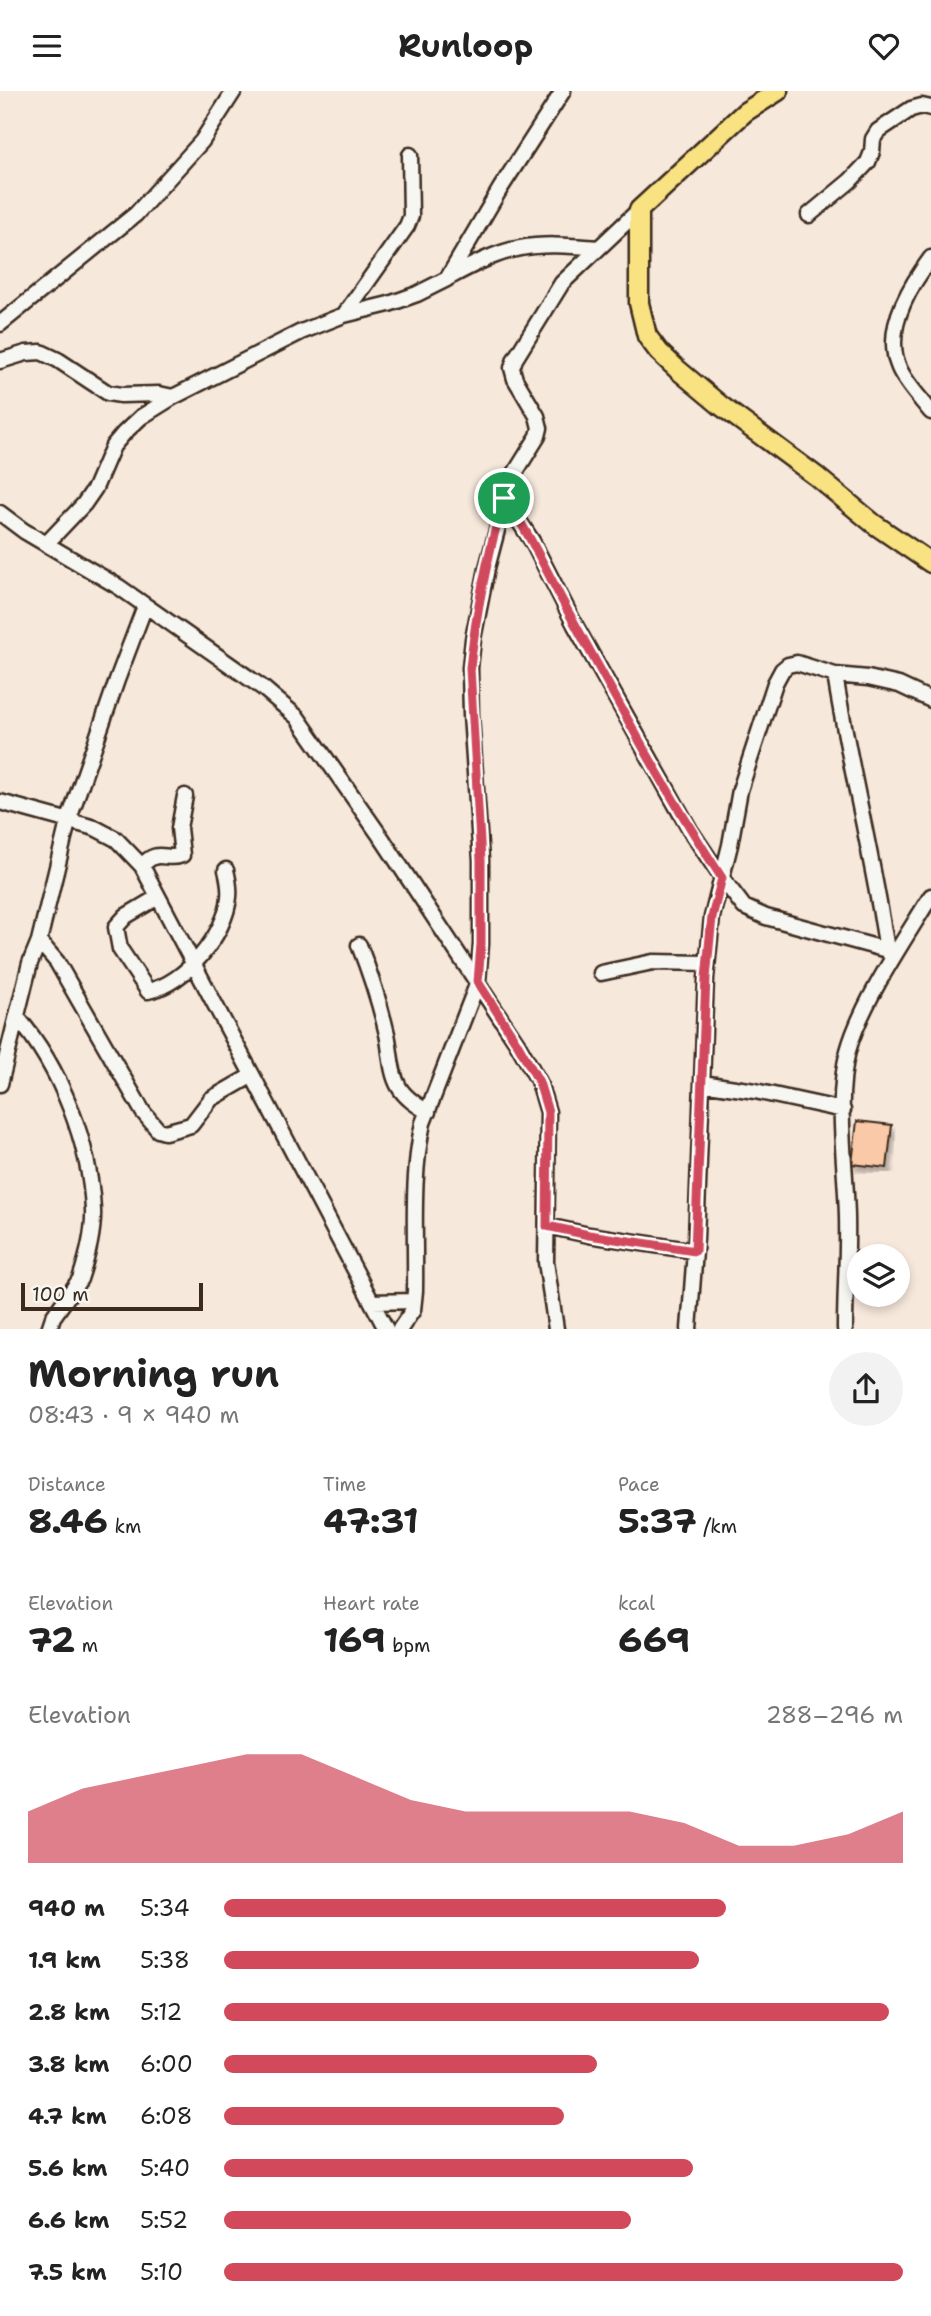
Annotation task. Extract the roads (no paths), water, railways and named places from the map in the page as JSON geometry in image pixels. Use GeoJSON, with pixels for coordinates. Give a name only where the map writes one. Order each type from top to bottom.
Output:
{"type":"FeatureCollection","features":[{"type":"Feature","properties":{"kind":"main road"},"geometry":{"type":"LineString","coordinates":[[778,91],[745,111],[639,210],[640,311],[647,336],[659,352],[720,405],[816,476],[874,524],[931,563]]}},
{"type":"Feature","properties":{"kind":"street"},"geometry":{"type":"LineString","coordinates":[[0,324],[136,214],[202,142],[234,91]]}},
{"type":"Feature","properties":{"kind":"street"},"geometry":{"type":"LineString","coordinates":[[447,279],[493,200],[563,91]]}},
{"type":"Feature","properties":{"kind":"street"},"geometry":{"type":"LineString","coordinates":[[809,215],[850,181],[868,162],[873,139],[878,131],[911,109],[922,106],[931,108]]}},
{"type":"Feature","properties":{"kind":"street"},"geometry":{"type":"LineString","coordinates":[[344,314],[407,226],[411,216],[410,155]]}},
{"type":"Feature","properties":{"kind":"street"},"geometry":{"type":"LineString","coordinates":[[400,1329],[411,1317],[414,1301],[419,1142],[478,982],[481,860],[470,668],[485,580],[504,498],[510,481],[538,436],[540,428],[512,368],[562,282],[639,210]]}},
{"type":"Feature","properties":{"kind":"street"},"geometry":{"type":"LineString","coordinates":[[47,543],[84,504],[95,488],[113,446],[124,433],[141,417],[173,397],[301,332],[344,314],[389,304],[416,294],[479,261],[523,246],[547,243],[599,248]]}},
{"type":"Feature","properties":{"kind":"street"},"geometry":{"type":"LineString","coordinates":[[931,258],[915,278],[903,305],[894,345],[900,370],[931,412]]}},
{"type":"Feature","properties":{"kind":"street"},"geometry":{"type":"LineString","coordinates":[[0,361],[26,353],[41,352],[108,393],[159,394],[173,397]]}},
{"type":"Feature","properties":{"kind":"street"},"geometry":{"type":"LineString","coordinates":[[504,498],[532,541],[575,625],[690,830],[744,907],[754,913],[890,955]]}},
{"type":"Feature","properties":{"kind":"street"},"geometry":{"type":"LineString","coordinates":[[0,513],[24,531],[119,587],[263,688],[298,717],[478,982],[539,1082],[548,1112],[546,1262],[556,1329]]}},
{"type":"Feature","properties":{"kind":"street"},"geometry":{"type":"LineString","coordinates":[[0,1084],[30,963],[40,941],[68,822],[145,606]]}},
{"type":"Feature","properties":{"kind":"street"},"geometry":{"type":"LineString","coordinates":[[689,1329],[695,1251],[707,964],[712,917],[740,790],[782,670],[797,663],[835,675],[868,678],[899,685],[931,700]]}},
{"type":"Feature","properties":{"kind":"street"},"geometry":{"type":"LineString","coordinates":[[835,675],[846,748],[878,887],[890,955]]}},
{"type":"Feature","properties":{"kind":"street"},"geometry":{"type":"LineString","coordinates":[[142,866],[154,856],[162,854],[177,858],[182,855],[179,828],[185,796]]}},
{"type":"Feature","properties":{"kind":"street"},"geometry":{"type":"LineString","coordinates":[[0,802],[94,828],[116,839],[142,866],[386,1329]]}},
{"type":"Feature","properties":{"kind":"street"},"geometry":{"type":"LineString","coordinates":[[158,897],[126,916],[118,924],[116,933],[120,949],[148,991],[161,987],[194,963],[214,937],[227,911],[230,895],[226,870]]}},
{"type":"Feature","properties":{"kind":"street"},"geometry":{"type":"LineString","coordinates":[[845,1329],[847,1218],[843,1069],[849,1048],[890,955],[931,896]]}},
{"type":"Feature","properties":{"kind":"street"},"geometry":{"type":"LineString","coordinates":[[40,941],[57,962],[144,1112],[158,1130],[165,1132],[191,1125],[211,1099],[251,1076]]}},
{"type":"Feature","properties":{"kind":"street"},"geometry":{"type":"LineString","coordinates":[[359,945],[380,1008],[399,1087],[413,1102],[428,1112]]}},
{"type":"Feature","properties":{"kind":"street"},"geometry":{"type":"LineString","coordinates":[[601,973],[653,962],[707,964]]}},
{"type":"Feature","properties":{"kind":"street"},"geometry":{"type":"LineString","coordinates":[[17,1017],[40,1048],[73,1112],[90,1179],[93,1212],[83,1273],[53,1317],[49,1329]]}},
{"type":"Feature","properties":{"kind":"street"},"geometry":{"type":"LineString","coordinates":[[702,1083],[755,1091],[843,1110]]}},
{"type":"Feature","properties":{"kind":"street"},"geometry":{"type":"LineString","coordinates":[[547,1226],[695,1251]]}},
{"type":"Feature","properties":{"kind":"street"},"geometry":{"type":"LineString","coordinates":[[372,1302],[414,1301]]}}]}
